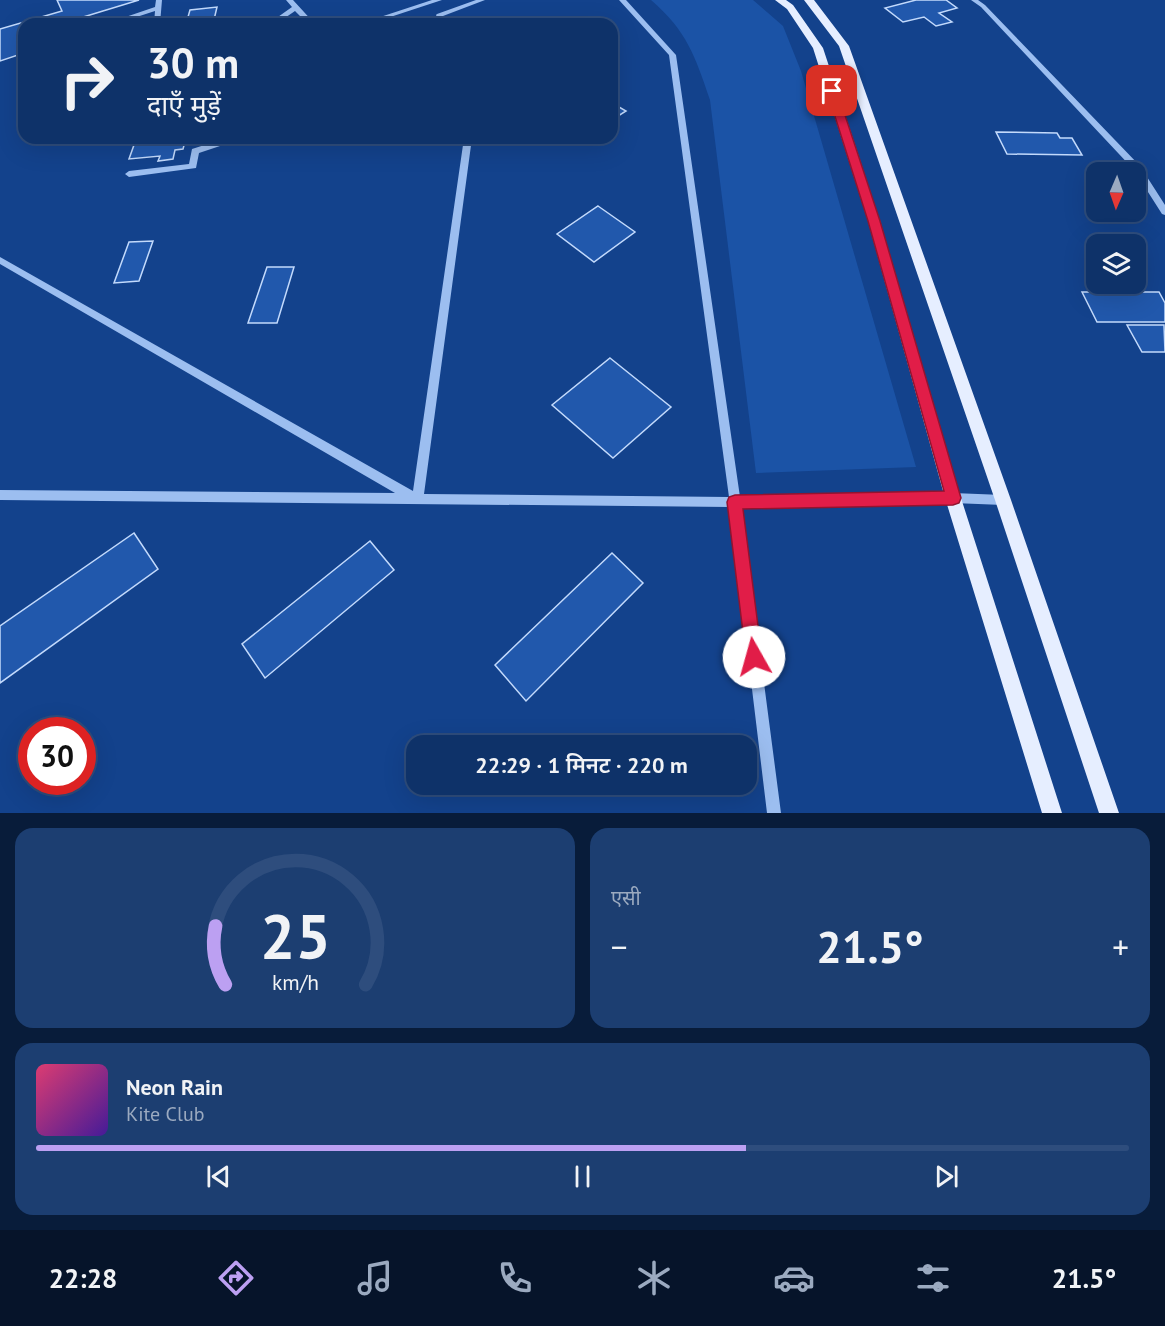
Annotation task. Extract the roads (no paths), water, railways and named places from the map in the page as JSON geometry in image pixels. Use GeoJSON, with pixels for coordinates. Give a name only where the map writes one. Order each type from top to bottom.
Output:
{"type":"FeatureCollection","features":[{"type":"Feature","properties":{"kind":"main road"},"geometry":{"type":"LineString","coordinates":[[780,0],[790,7],[818,48],[874,221],[953,498],[1052,813]]}},
{"type":"Feature","properties":{"kind":"main road"},"geometry":{"type":"LineString","coordinates":[[808,0],[843,46],[1003,500],[1109,813]]}},
{"type":"Feature","properties":{"kind":"street"},"geometry":{"type":"LineString","coordinates":[[289,0],[306,18]]}},
{"type":"Feature","properties":{"kind":"street"},"geometry":{"type":"LineString","coordinates":[[381,18],[439,0]]}},
{"type":"Feature","properties":{"kind":"street"},"geometry":{"type":"LineString","coordinates":[[440,18],[439,15],[482,0]]}},
{"type":"Feature","properties":{"kind":"street"},"geometry":{"type":"LineString","coordinates":[[622,0],[672,55],[735,502],[774,813]]}},
{"type":"Feature","properties":{"kind":"street"},"geometry":{"type":"LineString","coordinates":[[974,0],[983,6],[1137,168],[1165,212]]}},
{"type":"Feature","properties":{"kind":"street"},"geometry":{"type":"LineString","coordinates":[[123,18],[158,4]]}},
{"type":"Feature","properties":{"kind":"street"},"geometry":{"type":"LineString","coordinates":[[280,18],[295,8]]}},
{"type":"Feature","properties":{"kind":"street"},"geometry":{"type":"LineString","coordinates":[[129,174],[193,166],[195,151],[217,144]]}},
{"type":"Feature","properties":{"kind":"street"},"geometry":{"type":"LineString","coordinates":[[417,500],[467,144]]}},
{"type":"Feature","properties":{"kind":"street"},"geometry":{"type":"LineString","coordinates":[[0,260],[417,500]]}},
{"type":"Feature","properties":{"kind":"street"},"geometry":{"type":"LineString","coordinates":[[0,495],[735,502],[953,498],[1003,500]]}}]}
